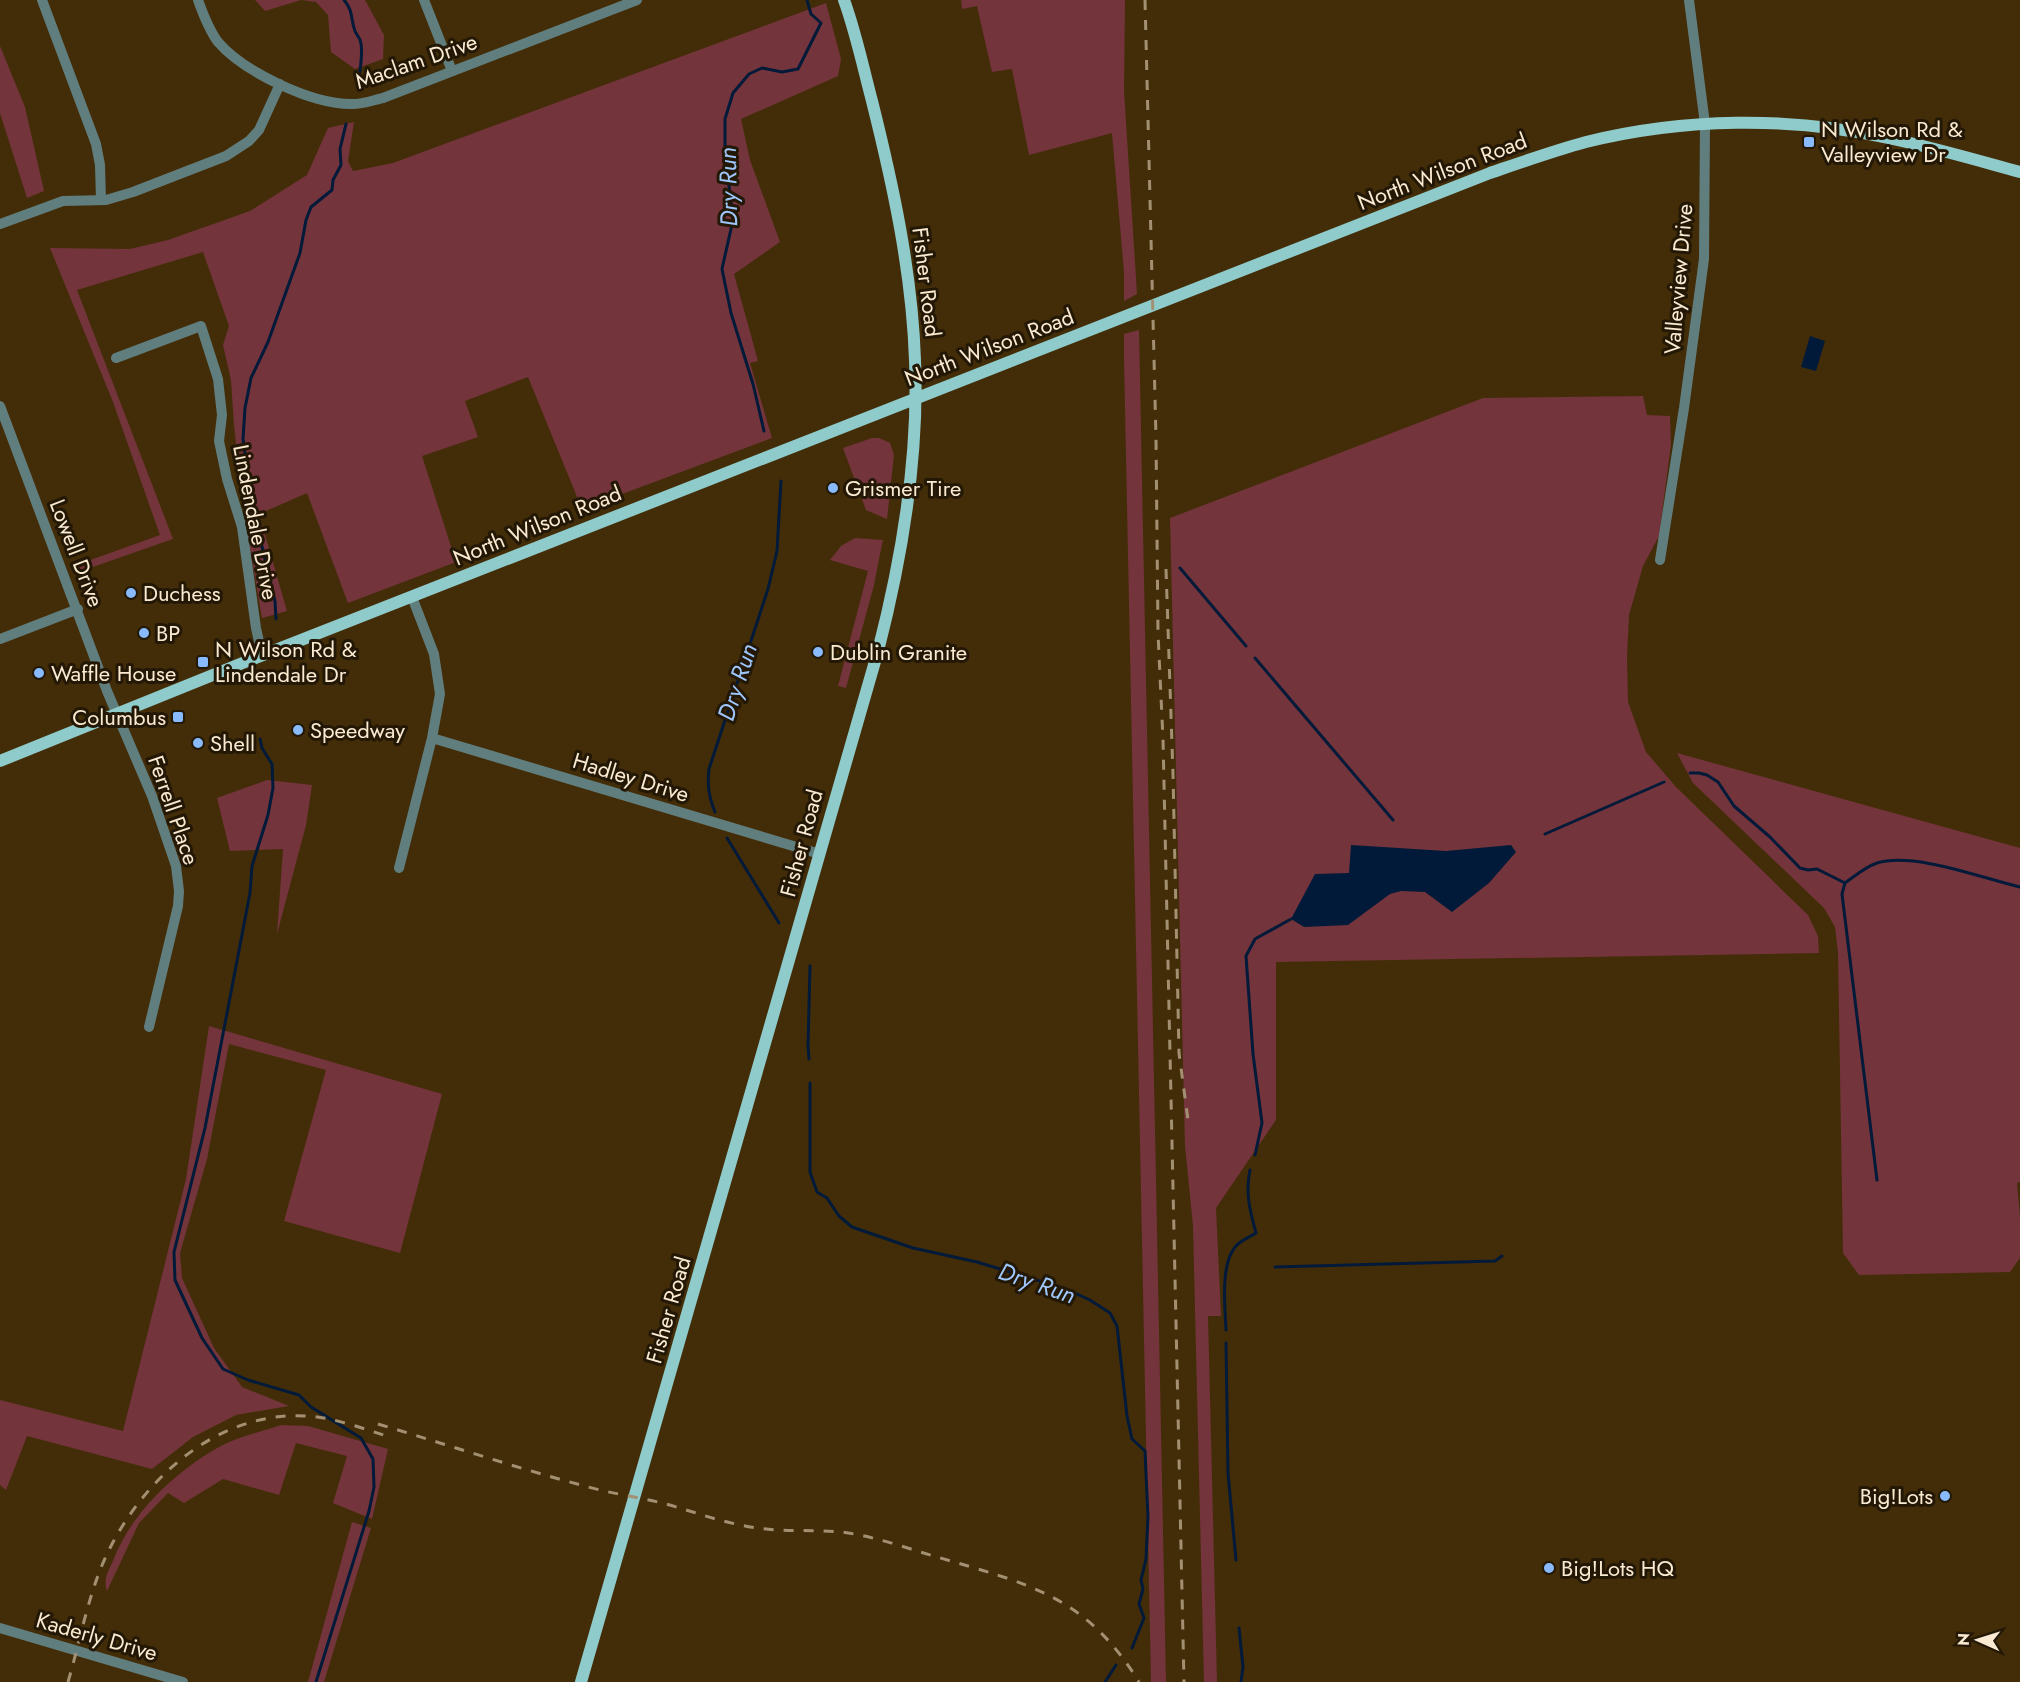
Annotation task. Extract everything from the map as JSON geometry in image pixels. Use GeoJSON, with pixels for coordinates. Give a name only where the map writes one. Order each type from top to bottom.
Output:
{"type":"FeatureCollection","features":[{"type":"Feature","properties":{"kind":"main road","name":"Fisher Road"},"geometry":{"type":"LineString","coordinates":[[581,1682],[878,651],[892,591],[906,507],[913,439],[915,362],[913,324],[893,191],[860,55],[844,0]]}},
{"type":"Feature","properties":{"kind":"main road","name":"North Wilson Road"},"geometry":{"type":"LineString","coordinates":[[0,761],[759,462],[914,398],[1481,177],[1586,142],[1634,132],[1705,124],[1758,123],[1849,131],[1887,137],[2020,172]]}},
{"type":"Feature","properties":{"kind":"street"},"geometry":{"type":"LineString","coordinates":[[42,0],[96,144],[100,165],[101,200]]}},
{"type":"Feature","properties":{"kind":"street","name":"Maclam Drive"},"geometry":{"type":"LineString","coordinates":[[198,0],[217,40],[249,69],[320,99],[351,105],[383,98],[637,0]]}},
{"type":"Feature","properties":{"kind":"street"},"geometry":{"type":"LineString","coordinates":[[424,0],[452,71]]}},
{"type":"Feature","properties":{"kind":"street","name":"Valleyview Drive"},"geometry":{"type":"LineString","coordinates":[[1660,560],[1701,286],[1705,224],[1705,124],[1689,0]]}},
{"type":"Feature","properties":{"kind":"street"},"geometry":{"type":"LineString","coordinates":[[0,224],[63,201],[101,200],[133,192],[238,149],[259,130],[280,84]]}},
{"type":"Feature","properties":{"kind":"street","name":"Lindendale Drive"},"geometry":{"type":"LineString","coordinates":[[116,358],[201,326],[218,379],[222,415],[219,441],[227,479],[242,527],[262,656]]}},
{"type":"Feature","properties":{"kind":"street","name":"Lowell Drive"},"geometry":{"type":"LineString","coordinates":[[0,406],[116,714]]}},
{"type":"Feature","properties":{"kind":"street"},"geometry":{"type":"LineString","coordinates":[[399,868],[439,705],[438,672],[434,654],[412,597]]}},
{"type":"Feature","properties":{"kind":"street"},"geometry":{"type":"LineString","coordinates":[[0,639],[78,609]]}},
{"type":"Feature","properties":{"kind":"street","name":"Ferrell Place"},"geometry":{"type":"LineString","coordinates":[[116,714],[152,796],[172,852],[178,877],[178,906],[149,1027]]}},
{"type":"Feature","properties":{"kind":"street","name":"Hadley Drive"},"geometry":{"type":"LineString","coordinates":[[432,738],[820,854]]}},
{"type":"Feature","properties":{"kind":"street","name":"Kaderly Drive"},"geometry":{"type":"LineString","coordinates":[[0,1628],[183,1682]]}},
{"type":"Feature","properties":{"kind":"shaded area"},"geometry":{"type":"Polygon","coordinates":[[[255,0],[301,0],[265,11],[255,0]]]}},
{"type":"Feature","properties":{"kind":"shaded area"},"geometry":{"type":"Polygon","coordinates":[[[301,0],[365,0],[384,35],[383,59],[355,69],[331,52],[328,15],[316,2],[301,0]]]}},
{"type":"Feature","properties":{"kind":"shaded area"},"geometry":{"type":"Polygon","coordinates":[[[961,0],[1125,0],[1124,91],[1137,294],[1124,301],[1124,272],[1112,133],[1029,155],[1012,69],[992,72],[977,6],[962,9],[961,0]]]}},
{"type":"Feature","properties":{"kind":"shaded area"},"geometry":{"type":"Polygon","coordinates":[[[826,3],[841,59],[838,76],[741,119],[750,160],[780,242],[734,274],[758,361],[750,363],[772,438],[582,509],[528,377],[465,401],[478,437],[422,456],[456,562],[348,603],[307,493],[259,514],[287,611],[262,618],[243,507],[231,380],[223,345],[229,326],[203,252],[77,290],[173,539],[84,570],[94,598],[87,601],[74,566],[160,535],[113,402],[50,248],[130,249],[168,240],[250,211],[307,175],[328,128],[354,122],[348,161],[353,171],[393,163],[826,3]]]}},
{"type":"Feature","properties":{"kind":"shaded area"},"geometry":{"type":"Polygon","coordinates":[[[0,46],[25,107],[44,191],[27,198],[0,113],[0,46]]]}},
{"type":"Feature","properties":{"kind":"shaded area"},"geometry":{"type":"Polygon","coordinates":[[[1139,330],[1166,1682],[1151,1682],[1124,358],[1124,334],[1139,330]]]}},
{"type":"Feature","properties":{"kind":"shaded area"},"geometry":{"type":"Polygon","coordinates":[[[1643,396],[1647,415],[1670,416],[1671,444],[1659,536],[1643,566],[1629,615],[1628,702],[1646,752],[1676,787],[1808,915],[1818,936],[1819,953],[1276,962],[1276,1120],[1216,1208],[1221,1316],[1208,1316],[1217,1682],[1204,1682],[1193,1226],[1185,1146],[1170,518],[1483,398],[1643,396]]]}},
{"type":"Feature","properties":{"kind":"shaded area"},"geometry":{"type":"Polygon","coordinates":[[[872,438],[879,438],[890,443],[894,455],[887,519],[866,510],[843,448],[872,438]]]}},
{"type":"Feature","properties":{"kind":"shaded area"},"geometry":{"type":"Polygon","coordinates":[[[855,538],[883,540],[874,585],[846,688],[838,686],[868,571],[830,560],[841,546],[855,538]]]}},
{"type":"Feature","properties":{"kind":"shaded area"},"geometry":{"type":"Polygon","coordinates":[[[1677,753],[2020,848],[2020,1182],[2017,1183],[2020,1258],[2010,1272],[1859,1275],[1843,1253],[1838,952],[1835,927],[1824,908],[1693,783],[1677,753]]]}},
{"type":"Feature","properties":{"kind":"shaded area"},"geometry":{"type":"Polygon","coordinates":[[[267,780],[312,785],[306,825],[277,934],[283,849],[230,851],[217,798],[267,780]]]}},
{"type":"Feature","properties":{"kind":"shaded area"},"geometry":{"type":"Polygon","coordinates":[[[209,1026],[442,1094],[400,1253],[284,1221],[326,1070],[229,1044],[207,1159],[180,1253],[182,1278],[214,1348],[242,1387],[289,1406],[236,1415],[193,1437],[152,1469],[27,1436],[6,1490],[0,1485],[0,1400],[123,1431],[186,1179],[209,1026]]]}},
{"type":"Feature","properties":{"kind":"shaded area"},"geometry":{"type":"Polygon","coordinates":[[[281,1425],[308,1426],[388,1449],[372,1519],[333,1503],[347,1456],[296,1443],[279,1495],[223,1479],[184,1503],[168,1493],[139,1523],[107,1591],[107,1576],[121,1544],[156,1495],[187,1468],[226,1443],[281,1425]]]}},
{"type":"Feature","properties":{"kind":"shaded area"},"geometry":{"type":"Polygon","coordinates":[[[352,1522],[371,1528],[324,1682],[308,1682],[352,1522]]]}},
{"type":"Feature","properties":{"kind":"water"},"geometry":{"type":"Polygon","coordinates":[[[1810,336],[1825,341],[1816,371],[1801,367],[1810,336]]]}},
{"type":"Feature","properties":{"kind":"water"},"geometry":{"type":"Polygon","coordinates":[[[1351,845],[1446,851],[1511,845],[1516,852],[1489,883],[1452,912],[1425,892],[1401,891],[1390,894],[1348,925],[1304,927],[1291,919],[1315,874],[1349,873],[1351,845]]]}},
{"type":"Feature","properties":{"kind":"waterway"},"geometry":{"type":"LineString","coordinates":[[344,0],[361,43],[358,78]]}},
{"type":"Feature","properties":{"kind":"waterway","name":"Dry Run"},"geometry":{"type":"LineString","coordinates":[[764,431],[753,384],[731,313],[722,269],[733,220],[725,151],[725,119],[733,93],[749,74],[762,68],[782,72],[798,69],[821,23],[811,14],[807,0]]}},
{"type":"Feature","properties":{"kind":"waterway"},"geometry":{"type":"LineString","coordinates":[[276,619],[275,601],[255,525],[243,439],[245,408],[251,378],[268,342],[300,253],[306,220],[311,207],[332,190],[333,180],[341,165],[340,149],[346,124]]}},
{"type":"Feature","properties":{"kind":"waterway","name":"Dry Run"},"geometry":{"type":"LineString","coordinates":[[715,812],[709,791],[709,769],[768,589],[777,551],[781,481]]}},
{"type":"Feature","properties":{"kind":"waterway"},"geometry":{"type":"LineString","coordinates":[[1180,568],[1246,646]]}},
{"type":"Feature","properties":{"kind":"waterway"},"geometry":{"type":"LineString","coordinates":[[1255,658],[1393,820]]}},
{"type":"Feature","properties":{"kind":"waterway"},"geometry":{"type":"LineString","coordinates":[[260,739],[262,748],[272,764],[273,788],[268,815],[252,866],[250,893],[205,1128],[174,1252],[175,1280],[202,1338],[223,1369],[248,1380],[299,1395],[311,1407],[361,1438],[373,1459],[374,1487],[369,1511],[316,1682]]}},
{"type":"Feature","properties":{"kind":"waterway"},"geometry":{"type":"LineString","coordinates":[[1690,773],[1707,775],[1718,782],[1734,806],[1770,837],[1800,868],[1817,869],[1845,883],[1842,894],[1877,1180]]}},
{"type":"Feature","properties":{"kind":"waterway"},"geometry":{"type":"LineString","coordinates":[[1545,834],[1664,782]]}},
{"type":"Feature","properties":{"kind":"waterway","name":"Dry Run"},"geometry":{"type":"LineString","coordinates":[[727,838],[779,923]]}},
{"type":"Feature","properties":{"kind":"waterway"},"geometry":{"type":"LineString","coordinates":[[1845,883],[1864,869],[1877,863],[1910,861],[1928,863],[2020,887]]}},
{"type":"Feature","properties":{"kind":"waterway"},"geometry":{"type":"LineString","coordinates":[[1255,1155],[1262,1123],[1253,1054],[1246,956],[1255,939],[1291,919]]}},
{"type":"Feature","properties":{"kind":"waterway","name":"Dry Run"},"geometry":{"type":"LineString","coordinates":[[809,1059],[810,966]]}},
{"type":"Feature","properties":{"kind":"waterway","name":"Dry Run"},"geometry":{"type":"LineString","coordinates":[[810,1083],[810,1172],[817,1192],[827,1198],[839,1216],[852,1227],[913,1248],[977,1262],[1066,1289],[1090,1300],[1110,1313],[1117,1326],[1127,1416],[1132,1439],[1145,1451],[1148,1517],[1146,1559],[1141,1580],[1143,1589],[1139,1604],[1144,1618],[1132,1648]]}},
{"type":"Feature","properties":{"kind":"waterway"},"geometry":{"type":"LineString","coordinates":[[1226,1330],[1225,1286],[1228,1263],[1236,1246],[1256,1233],[1248,1194],[1250,1170]]}},
{"type":"Feature","properties":{"kind":"waterway"},"geometry":{"type":"LineString","coordinates":[[1275,1267],[1495,1261],[1502,1256]]}},
{"type":"Feature","properties":{"kind":"waterway"},"geometry":{"type":"LineString","coordinates":[[1226,1343],[1228,1473],[1236,1560]]}},
{"type":"Feature","properties":{"kind":"waterway"},"geometry":{"type":"LineString","coordinates":[[1239,1628],[1243,1667],[1241,1682]]}},
{"type":"Feature","properties":{"kind":"waterway","name":"Dry Run"},"geometry":{"type":"LineString","coordinates":[[1105,1682],[1116,1665]]}},
{"type":"Feature","properties":{"kind":"railway"},"geometry":{"type":"LineString","coordinates":[[1145,0],[1184,1682]]}},
{"type":"Feature","properties":{"kind":"railway"},"geometry":{"type":"LineString","coordinates":[[1166,569],[1179,1053],[1188,1120]]}},
{"type":"Feature","properties":{"kind":"railway"},"geometry":{"type":"LineString","coordinates":[[68,1682],[96,1580],[110,1548],[144,1496],[190,1453],[216,1436],[244,1424],[274,1417],[306,1416],[327,1419],[390,1437]]}},
{"type":"Feature","properties":{"kind":"railway"},"geometry":{"type":"LineString","coordinates":[[378,1424],[572,1483],[662,1503],[731,1523],[766,1529],[829,1531],[866,1536],[1000,1576],[1053,1597],[1076,1612],[1098,1630],[1119,1653],[1139,1682]]}},
{"type":"Feature","properties":{"kind":"place","name":"N Wilson Rd & Valleyview Dr"},"geometry":{"type":"Point","coordinates":[1809,142]}},
{"type":"Feature","properties":{"kind":"place","name":"Grismer Tire"},"geometry":{"type":"Point","coordinates":[833,488]}},
{"type":"Feature","properties":{"kind":"place","name":"Duchess"},"geometry":{"type":"Point","coordinates":[131,593]}},
{"type":"Feature","properties":{"kind":"place","name":"BP"},"geometry":{"type":"Point","coordinates":[144,633]}},
{"type":"Feature","properties":{"kind":"place","name":"Dublin Granite"},"geometry":{"type":"Point","coordinates":[818,652]}},
{"type":"Feature","properties":{"kind":"place","name":"N Wilson Rd & Lindendale Dr"},"geometry":{"type":"Point","coordinates":[203,662]}},
{"type":"Feature","properties":{"kind":"place","name":"Waffle House"},"geometry":{"type":"Point","coordinates":[39,673]}},
{"type":"Feature","properties":{"kind":"place","name":"Columbus"},"geometry":{"type":"Point","coordinates":[178,717]}},
{"type":"Feature","properties":{"kind":"place","name":"Speedway"},"geometry":{"type":"Point","coordinates":[298,730]}},
{"type":"Feature","properties":{"kind":"place","name":"Shell"},"geometry":{"type":"Point","coordinates":[198,743]}},
{"type":"Feature","properties":{"kind":"place","name":"Big!Lots"},"geometry":{"type":"Point","coordinates":[1945,1496]}},
{"type":"Feature","properties":{"kind":"place","name":"Big!Lots HQ"},"geometry":{"type":"Point","coordinates":[1549,1568]}}]}
